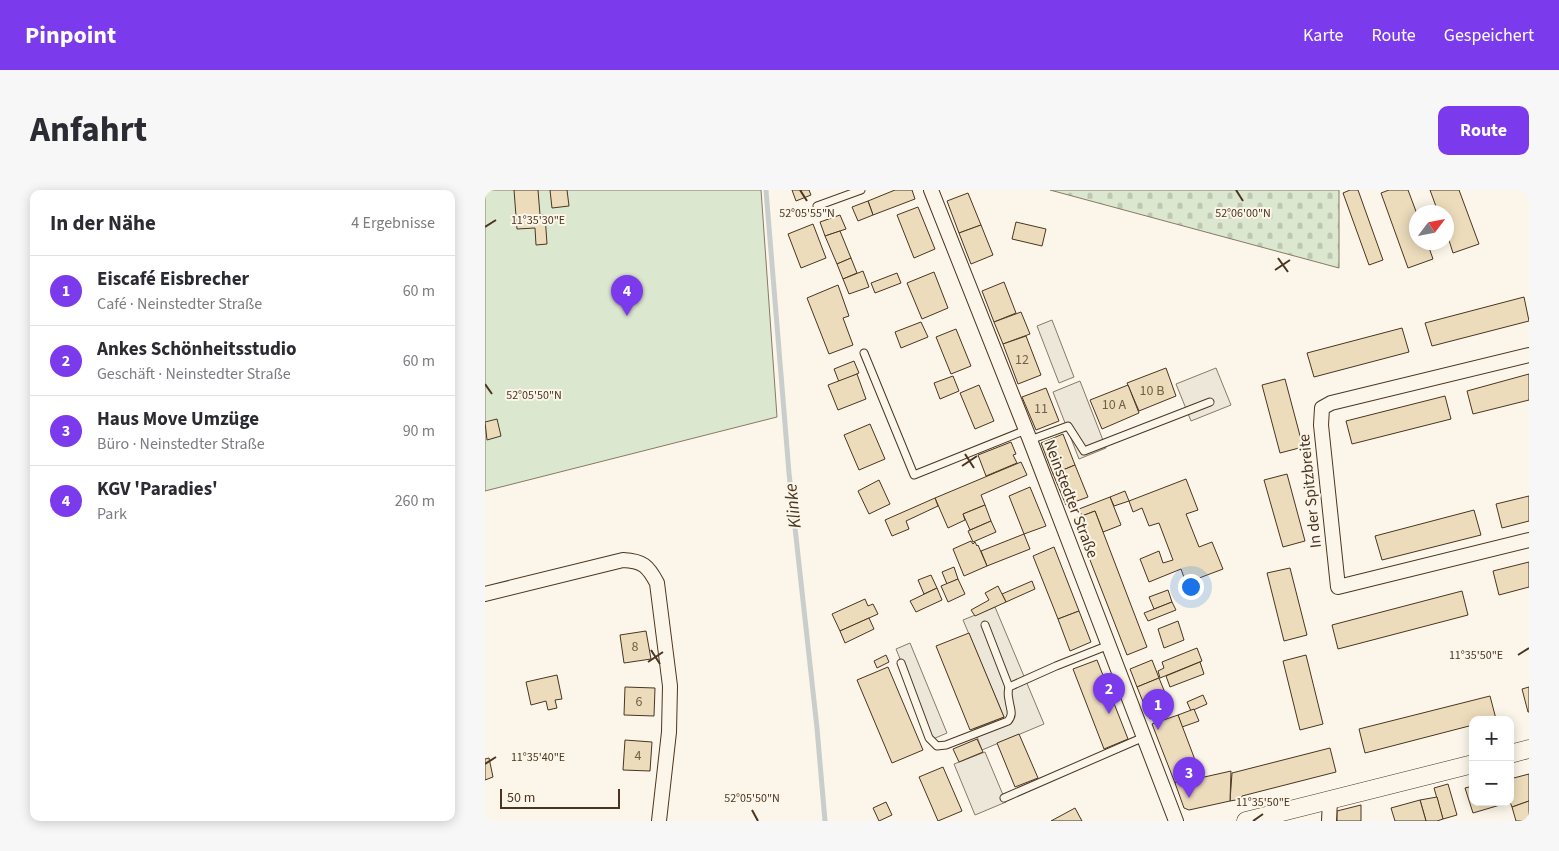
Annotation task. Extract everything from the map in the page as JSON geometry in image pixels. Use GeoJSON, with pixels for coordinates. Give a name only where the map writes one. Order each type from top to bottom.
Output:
{"type":"FeatureCollection","features":[{"type":"Feature","properties":{"kind":"street","name":"Neinstedter Straße"},"geometry":{"type":"LineString","coordinates":[[931,190],[1028,435],[1176,821]]}},
{"type":"Feature","properties":{"kind":"street","name":"In der Spitzbreite"},"geometry":{"type":"LineString","coordinates":[[1529,355],[1331,404],[1322,408],[1321,425],[1338,587],[1529,540]]}},
{"type":"Feature","properties":{"kind":"street"},"geometry":{"type":"LineString","coordinates":[[485,594],[623,560],[636,561],[649,569],[657,583],[670,686],[669,732],[659,821]]}},
{"type":"Feature","properties":{"kind":"street"},"geometry":{"type":"LineString","coordinates":[[1514,753],[1529,749]]}},
{"type":"Feature","properties":{"kind":"street"},"geometry":{"type":"LineString","coordinates":[[1246,821],[1469,765]]}},
{"type":"Feature","properties":{"kind":"street"},"geometry":{"type":"LineString","coordinates":[[1329,821],[1330,800]]}},
{"type":"Feature","properties":{"kind":"lane"},"geometry":{"type":"LineString","coordinates":[[817,206],[861,190]]}},
{"type":"Feature","properties":{"kind":"lane"},"geometry":{"type":"LineString","coordinates":[[864,353],[914,475],[1028,435],[1068,426],[1084,451],[1210,402]]}},
{"type":"Feature","properties":{"kind":"lane"},"geometry":{"type":"LineString","coordinates":[[901,663],[929,738],[937,746],[1008,721],[1012,717],[1008,698],[1009,687],[985,625]]}},
{"type":"Feature","properties":{"kind":"lane"},"geometry":{"type":"LineString","coordinates":[[1009,687],[1109,645]]}},
{"type":"Feature","properties":{"kind":"lane"},"geometry":{"type":"LineString","coordinates":[[1004,798],[1144,737]]}},
{"type":"Feature","properties":{"kind":"green space"},"geometry":{"type":"Polygon","coordinates":[[[485,190],[761,190],[777,417],[485,491],[485,190]]]}},
{"type":"Feature","properties":{"kind":"green space"},"geometry":{"type":"Polygon","coordinates":[[[1050,190],[1339,190],[1339,268],[1050,190]]]}},
{"type":"Feature","properties":{"kind":"shaded area"},"geometry":{"type":"Polygon","coordinates":[[[1052,320],[1074,377],[1059,383],[1037,326],[1052,320]]]}},
{"type":"Feature","properties":{"kind":"shaded area"},"geometry":{"type":"Polygon","coordinates":[[[1216,368],[1231,405],[1191,421],[1176,384],[1216,368]]]}},
{"type":"Feature","properties":{"kind":"shaded area"},"geometry":{"type":"Polygon","coordinates":[[[1080,381],[1106,448],[1079,459],[1053,392],[1080,381]]]}},
{"type":"Feature","properties":{"kind":"shaded area"},"geometry":{"type":"Polygon","coordinates":[[[995,607],[1044,724],[982,750],[974,729],[1004,717],[963,620],[995,607]]]}},
{"type":"Feature","properties":{"kind":"shaded area"},"geometry":{"type":"Polygon","coordinates":[[[910,643],[947,733],[933,739],[896,649],[910,643]]]}},
{"type":"Feature","properties":{"kind":"shaded area"},"geometry":{"type":"Polygon","coordinates":[[[985,752],[1006,802],[975,815],[954,764],[985,752]]]}},
{"type":"Feature","properties":{"kind":"building"},"geometry":{"type":"Polygon","coordinates":[[[514,190],[538,190],[540,215],[545,215],[547,244],[536,245],[535,228],[517,229],[514,190]]]}},
{"type":"Feature","properties":{"kind":"building"},"geometry":{"type":"Polygon","coordinates":[[[550,190],[567,190],[569,206],[552,208],[550,190]]]}},
{"type":"Feature","properties":{"kind":"building"},"geometry":{"type":"Polygon","coordinates":[[[792,190],[809,190],[811,195],[796,201],[792,190]]]}},
{"type":"Feature","properties":{"kind":"building"},"geometry":{"type":"Polygon","coordinates":[[[895,190],[912,190],[915,199],[873,215],[868,201],[895,190]]]}},
{"type":"Feature","properties":{"kind":"building"},"geometry":{"type":"Polygon","coordinates":[[[1350,190],[1358,190],[1383,260],[1369,265],[1343,193],[1350,190]]]}},
{"type":"Feature","properties":{"kind":"building"},"geometry":{"type":"Polygon","coordinates":[[[1389,190],[1408,190],[1414,205],[1409,205],[1409,250],[1430,250],[1433,259],[1408,268],[1381,193],[1389,190]]]}},
{"type":"Feature","properties":{"kind":"building"},"geometry":{"type":"Polygon","coordinates":[[[1430,190],[1459,190],[1479,244],[1453,253],[1454,205],[1435,205],[1430,190]]]}},
{"type":"Feature","properties":{"kind":"building"},"geometry":{"type":"Polygon","coordinates":[[[968,193],[981,225],[959,233],[947,201],[968,193]]]}},
{"type":"Feature","properties":{"kind":"building"},"geometry":{"type":"Polygon","coordinates":[[[868,201],[873,215],[858,221],[852,207],[868,201]]]}},
{"type":"Feature","properties":{"kind":"building"},"geometry":{"type":"Polygon","coordinates":[[[918,207],[935,249],[914,258],[897,215],[918,207]]]}},
{"type":"Feature","properties":{"kind":"building"},"geometry":{"type":"Polygon","coordinates":[[[840,215],[846,229],[825,236],[820,222],[840,215]]]}},
{"type":"Feature","properties":{"kind":"building"},"geometry":{"type":"Polygon","coordinates":[[[1016,222],[1046,229],[1042,246],[1012,239],[1016,222]]]}},
{"type":"Feature","properties":{"kind":"building"},"geometry":{"type":"Polygon","coordinates":[[[813,224],[826,258],[801,268],[788,234],[813,224]]]}},
{"type":"Feature","properties":{"kind":"building"},"geometry":{"type":"Polygon","coordinates":[[[981,225],[993,255],[971,264],[959,233],[981,225]]]}},
{"type":"Feature","properties":{"kind":"building"},"geometry":{"type":"Polygon","coordinates":[[[840,231],[851,258],[837,264],[825,236],[840,231]]]}},
{"type":"Feature","properties":{"kind":"building"},"geometry":{"type":"Polygon","coordinates":[[[851,258],[857,273],[843,279],[837,264],[851,258]]]}},
{"type":"Feature","properties":{"kind":"building"},"geometry":{"type":"Polygon","coordinates":[[[863,271],[869,287],[849,294],[843,279],[863,271]]]}},
{"type":"Feature","properties":{"kind":"building"},"geometry":{"type":"Polygon","coordinates":[[[934,272],[948,308],[922,319],[907,283],[934,272]]]}},
{"type":"Feature","properties":{"kind":"building"},"geometry":{"type":"Polygon","coordinates":[[[897,273],[901,283],[875,293],[871,283],[897,273]]]}},
{"type":"Feature","properties":{"kind":"building"},"geometry":{"type":"Polygon","coordinates":[[[1004,282],[1016,313],[994,322],[982,291],[1004,282]]]}},
{"type":"Feature","properties":{"kind":"building"},"geometry":{"type":"Polygon","coordinates":[[[838,285],[849,316],[843,318],[853,345],[829,354],[807,298],[838,285]]]}},
{"type":"Feature","properties":{"kind":"building"},"geometry":{"type":"Polygon","coordinates":[[[1524,297],[1529,321],[1432,346],[1425,323],[1524,297]]]}},
{"type":"Feature","properties":{"kind":"building"},"geometry":{"type":"Polygon","coordinates":[[[1021,312],[1030,334],[1003,344],[994,322],[1021,312]]]}},
{"type":"Feature","properties":{"kind":"building"},"geometry":{"type":"Polygon","coordinates":[[[921,322],[928,337],[901,348],[895,332],[921,322]]]}},
{"type":"Feature","properties":{"kind":"building"},"geometry":{"type":"Polygon","coordinates":[[[1402,328],[1409,352],[1314,377],[1307,353],[1402,328]]]}},
{"type":"Feature","properties":{"kind":"building"},"geometry":{"type":"Polygon","coordinates":[[[956,329],[971,366],[951,374],[936,337],[956,329]]]}},
{"type":"Feature","properties":{"kind":"building"},"geometry":{"type":"Polygon","coordinates":[[[1026,336],[1041,375],[1018,384],[1003,344],[1026,336]]]}},
{"type":"Feature","properties":{"kind":"building"},"geometry":{"type":"Polygon","coordinates":[[[854,361],[859,373],[839,382],[834,369],[854,361]]]}},
{"type":"Feature","properties":{"kind":"building"},"geometry":{"type":"Polygon","coordinates":[[[1166,368],[1176,396],[1139,411],[1127,383],[1166,368]]]}},
{"type":"Feature","properties":{"kind":"building"},"geometry":{"type":"Polygon","coordinates":[[[857,374],[866,399],[838,410],[828,385],[857,374]]]}},
{"type":"Feature","properties":{"kind":"building"},"geometry":{"type":"Polygon","coordinates":[[[1529,374],[1529,400],[1473,414],[1467,391],[1529,374]]]}},
{"type":"Feature","properties":{"kind":"building"},"geometry":{"type":"Polygon","coordinates":[[[953,376],[959,391],[940,399],[934,383],[953,376]]]}},
{"type":"Feature","properties":{"kind":"building"},"geometry":{"type":"Polygon","coordinates":[[[1285,379],[1303,447],[1280,453],[1262,385],[1285,379]]]}},
{"type":"Feature","properties":{"kind":"building"},"geometry":{"type":"Polygon","coordinates":[[[979,385],[994,421],[975,429],[960,393],[979,385]]]}},
{"type":"Feature","properties":{"kind":"building"},"geometry":{"type":"Polygon","coordinates":[[[1128,385],[1139,413],[1102,429],[1090,400],[1128,385]]]}},
{"type":"Feature","properties":{"kind":"building"},"geometry":{"type":"Polygon","coordinates":[[[1046,388],[1059,421],[1036,430],[1022,397],[1046,388]]]}},
{"type":"Feature","properties":{"kind":"building"},"geometry":{"type":"Polygon","coordinates":[[[1445,396],[1451,419],[1352,444],[1346,421],[1445,396]]]}},
{"type":"Feature","properties":{"kind":"building"},"geometry":{"type":"Polygon","coordinates":[[[497,419],[501,436],[487,440],[485,422],[497,419]]]}},
{"type":"Feature","properties":{"kind":"building"},"geometry":{"type":"Polygon","coordinates":[[[870,424],[885,459],[859,470],[844,435],[870,424]]]}},
{"type":"Feature","properties":{"kind":"building"},"geometry":{"type":"Polygon","coordinates":[[[1063,434],[1075,465],[1053,474],[1041,443],[1063,434]]]}},
{"type":"Feature","properties":{"kind":"building"},"geometry":{"type":"Polygon","coordinates":[[[1011,442],[1016,454],[1013,455],[1017,463],[986,476],[978,455],[1011,442]]]}},
{"type":"Feature","properties":{"kind":"building"},"geometry":{"type":"Polygon","coordinates":[[[1021,462],[1027,475],[981,495],[985,505],[963,514],[965,520],[948,528],[935,498],[1021,462]]]}},
{"type":"Feature","properties":{"kind":"building"},"geometry":{"type":"Polygon","coordinates":[[[1075,465],[1088,497],[1066,505],[1053,474],[1075,465]]]}},
{"type":"Feature","properties":{"kind":"building"},"geometry":{"type":"Polygon","coordinates":[[[1287,474],[1305,541],[1283,547],[1264,480],[1287,474]]]}},
{"type":"Feature","properties":{"kind":"building"},"geometry":{"type":"Polygon","coordinates":[[[1186,479],[1198,510],[1186,514],[1199,547],[1212,542],[1223,569],[1186,583],[1181,569],[1149,582],[1140,559],[1159,551],[1163,563],[1173,560],[1159,523],[1149,526],[1142,508],[1133,512],[1129,501],[1186,479]]]}},
{"type":"Feature","properties":{"kind":"building"},"geometry":{"type":"Polygon","coordinates":[[[879,480],[890,504],[869,514],[858,491],[879,480]]]}},
{"type":"Feature","properties":{"kind":"building"},"geometry":{"type":"Polygon","coordinates":[[[1030,487],[1046,526],[1024,534],[1009,496],[1030,487]]]}},
{"type":"Feature","properties":{"kind":"building"},"geometry":{"type":"Polygon","coordinates":[[[1125,491],[1129,501],[1114,506],[1110,497],[1125,491]]]}},
{"type":"Feature","properties":{"kind":"building"},"geometry":{"type":"Polygon","coordinates":[[[1529,496],[1529,521],[1502,528],[1496,504],[1529,496]]]}},
{"type":"Feature","properties":{"kind":"building"},"geometry":{"type":"Polygon","coordinates":[[[1110,497],[1121,525],[1103,532],[1095,511],[1082,516],[1079,509],[1110,497]]]}},
{"type":"Feature","properties":{"kind":"building"},"geometry":{"type":"Polygon","coordinates":[[[935,498],[938,506],[906,521],[909,529],[892,536],[885,520],[935,498]]]}},
{"type":"Feature","properties":{"kind":"building"},"geometry":{"type":"Polygon","coordinates":[[[985,505],[991,521],[970,530],[963,514],[985,505]]]}},
{"type":"Feature","properties":{"kind":"building"},"geometry":{"type":"Polygon","coordinates":[[[1474,510],[1481,535],[1382,560],[1375,536],[1474,510]]]}},
{"type":"Feature","properties":{"kind":"building"},"geometry":{"type":"Polygon","coordinates":[[[1095,511],[1147,647],[1127,655],[1074,519],[1095,511]]]}},
{"type":"Feature","properties":{"kind":"building"},"geometry":{"type":"Polygon","coordinates":[[[991,521],[996,532],[973,542],[968,531],[991,521]]]}},
{"type":"Feature","properties":{"kind":"building"},"geometry":{"type":"Polygon","coordinates":[[[1024,534],[1030,549],[987,566],[981,551],[1024,534]]]}},
{"type":"Feature","properties":{"kind":"building"},"geometry":{"type":"Polygon","coordinates":[[[971,541],[973,544],[975,542],[978,545],[987,566],[964,576],[953,549],[971,541]]]}},
{"type":"Feature","properties":{"kind":"building"},"geometry":{"type":"Polygon","coordinates":[[[1054,547],[1079,611],[1058,619],[1033,556],[1054,547]]]}},
{"type":"Feature","properties":{"kind":"building"},"geometry":{"type":"Polygon","coordinates":[[[1529,562],[1529,587],[1499,595],[1493,571],[1529,562]]]}},
{"type":"Feature","properties":{"kind":"building"},"geometry":{"type":"Polygon","coordinates":[[[954,567],[958,579],[947,584],[942,572],[954,567]]]}},
{"type":"Feature","properties":{"kind":"building"},"geometry":{"type":"Polygon","coordinates":[[[1290,568],[1307,635],[1284,641],[1267,573],[1290,568]]]}},
{"type":"Feature","properties":{"kind":"building"},"geometry":{"type":"Polygon","coordinates":[[[931,575],[937,588],[924,594],[918,580],[931,575]]]}},
{"type":"Feature","properties":{"kind":"building"},"geometry":{"type":"Polygon","coordinates":[[[958,579],[965,594],[948,602],[941,586],[958,579]]]}},
{"type":"Feature","properties":{"kind":"building"},"geometry":{"type":"Polygon","coordinates":[[[1032,581],[1035,589],[1006,602],[1002,594],[1032,581]]]}},
{"type":"Feature","properties":{"kind":"building"},"geometry":{"type":"Polygon","coordinates":[[[998,586],[1006,602],[975,616],[971,610],[989,600],[985,593],[998,586]]]}},
{"type":"Feature","properties":{"kind":"building"},"geometry":{"type":"Polygon","coordinates":[[[937,588],[942,600],[916,612],[910,601],[937,588]]]}},
{"type":"Feature","properties":{"kind":"building"},"geometry":{"type":"Polygon","coordinates":[[[1168,590],[1172,602],[1154,609],[1149,597],[1168,590]]]}},
{"type":"Feature","properties":{"kind":"building"},"geometry":{"type":"Polygon","coordinates":[[[1462,591],[1468,615],[1338,649],[1332,625],[1462,591]]]}},
{"type":"Feature","properties":{"kind":"building"},"geometry":{"type":"Polygon","coordinates":[[[865,599],[868,606],[873,604],[878,614],[840,631],[832,614],[865,599]]]}},
{"type":"Feature","properties":{"kind":"building"},"geometry":{"type":"Polygon","coordinates":[[[1172,602],[1176,610],[1148,621],[1144,613],[1172,602]]]}},
{"type":"Feature","properties":{"kind":"building"},"geometry":{"type":"Polygon","coordinates":[[[1079,611],[1091,642],[1070,651],[1058,619],[1079,611]]]}},
{"type":"Feature","properties":{"kind":"building"},"geometry":{"type":"Polygon","coordinates":[[[869,618],[874,629],[845,643],[840,631],[869,618]]]}},
{"type":"Feature","properties":{"kind":"building"},"geometry":{"type":"Polygon","coordinates":[[[1178,621],[1184,640],[1164,648],[1158,629],[1178,621]]]}},
{"type":"Feature","properties":{"kind":"building"},"geometry":{"type":"Polygon","coordinates":[[[646,631],[651,659],[624,663],[620,635],[646,631]]]}},
{"type":"Feature","properties":{"kind":"building"},"geometry":{"type":"Polygon","coordinates":[[[969,633],[1004,717],[970,730],[936,646],[969,633]]]}},
{"type":"Feature","properties":{"kind":"building"},"geometry":{"type":"Polygon","coordinates":[[[1197,648],[1202,661],[1160,678],[1158,671],[1164,668],[1162,662],[1197,648]]]}},
{"type":"Feature","properties":{"kind":"building"},"geometry":{"type":"Polygon","coordinates":[[[886,655],[889,662],[877,668],[874,661],[886,655]]]}},
{"type":"Feature","properties":{"kind":"building"},"geometry":{"type":"Polygon","coordinates":[[[1306,655],[1323,724],[1300,730],[1283,661],[1306,655]]]}},
{"type":"Feature","properties":{"kind":"building"},"geometry":{"type":"Polygon","coordinates":[[[1097,660],[1128,739],[1104,749],[1073,669],[1097,660]]]}},
{"type":"Feature","properties":{"kind":"building"},"geometry":{"type":"Polygon","coordinates":[[[1152,660],[1159,678],[1137,687],[1130,669],[1152,660]]]}},
{"type":"Feature","properties":{"kind":"building"},"geometry":{"type":"Polygon","coordinates":[[[1200,662],[1204,674],[1170,687],[1166,676],[1200,662]]]}},
{"type":"Feature","properties":{"kind":"building"},"geometry":{"type":"Polygon","coordinates":[[[888,667],[923,750],[892,763],[857,680],[888,667]]]}},
{"type":"Feature","properties":{"kind":"building"},"geometry":{"type":"Polygon","coordinates":[[[557,675],[562,699],[555,700],[557,708],[548,710],[546,701],[531,705],[526,682],[557,675]]]}},
{"type":"Feature","properties":{"kind":"building"},"geometry":{"type":"Polygon","coordinates":[[[1159,678],[1172,710],[1150,719],[1137,687],[1159,678]]]}},
{"type":"Feature","properties":{"kind":"building"},"geometry":{"type":"Polygon","coordinates":[[[625,687],[655,688],[654,716],[624,715],[625,687]]]}},
{"type":"Feature","properties":{"kind":"building"},"geometry":{"type":"Polygon","coordinates":[[[1529,687],[1529,712],[1528,712],[1522,689],[1529,687]]]}},
{"type":"Feature","properties":{"kind":"building"},"geometry":{"type":"Polygon","coordinates":[[[1203,695],[1207,704],[1191,711],[1187,702],[1203,695]]]}},
{"type":"Feature","properties":{"kind":"building"},"geometry":{"type":"Polygon","coordinates":[[[1490,696],[1495,716],[1469,716],[1469,726],[1365,753],[1359,729],[1490,696]]]}},
{"type":"Feature","properties":{"kind":"building"},"geometry":{"type":"Polygon","coordinates":[[[1194,709],[1199,721],[1182,727],[1178,715],[1194,709]]]}},
{"type":"Feature","properties":{"kind":"building"},"geometry":{"type":"Polygon","coordinates":[[[1178,715],[1200,773],[1175,783],[1152,724],[1178,715]]]}},
{"type":"Feature","properties":{"kind":"building"},"geometry":{"type":"Polygon","coordinates":[[[1019,734],[1038,778],[1015,787],[997,743],[1019,734]]]}},
{"type":"Feature","properties":{"kind":"building"},"geometry":{"type":"Polygon","coordinates":[[[977,739],[983,752],[959,762],[953,749],[977,739]]]}},
{"type":"Feature","properties":{"kind":"building"},"geometry":{"type":"Polygon","coordinates":[[[625,740],[652,742],[650,771],[623,770],[625,740]]]}},
{"type":"Feature","properties":{"kind":"building"},"geometry":{"type":"Polygon","coordinates":[[[1330,748],[1336,772],[1242,796],[1241,799],[1230,801],[1232,773],[1330,748]]]}},
{"type":"Feature","properties":{"kind":"building"},"geometry":{"type":"Polygon","coordinates":[[[489,758],[493,777],[485,780],[485,759],[489,758]]]}},
{"type":"Feature","properties":{"kind":"building"},"geometry":{"type":"Polygon","coordinates":[[[943,767],[962,811],[938,821],[919,777],[943,767]]]}},
{"type":"Feature","properties":{"kind":"building"},"geometry":{"type":"Polygon","coordinates":[[[1231,771],[1230,801],[1189,810],[1184,808],[1175,783],[1199,773],[1200,778],[1231,771]]]}},
{"type":"Feature","properties":{"kind":"building"},"geometry":{"type":"Polygon","coordinates":[[[1529,774],[1529,801],[1512,807],[1514,806],[1514,778],[1529,774]]]}},
{"type":"Feature","properties":{"kind":"building"},"geometry":{"type":"Polygon","coordinates":[[[1448,784],[1457,815],[1443,819],[1434,788],[1448,784]]]}},
{"type":"Feature","properties":{"kind":"building"},"geometry":{"type":"Polygon","coordinates":[[[1469,787],[1469,800],[1465,788],[1469,787]]]}},
{"type":"Feature","properties":{"kind":"building"},"geometry":{"type":"Polygon","coordinates":[[[1437,797],[1443,819],[1426,821],[1420,800],[1437,797]]]}},
{"type":"Feature","properties":{"kind":"building"},"geometry":{"type":"Polygon","coordinates":[[[1420,800],[1426,821],[1395,821],[1391,808],[1420,800]]]}},
{"type":"Feature","properties":{"kind":"building"},"geometry":{"type":"Polygon","coordinates":[[[1529,801],[1529,821],[1516,821],[1512,807],[1529,801]]]}},
{"type":"Feature","properties":{"kind":"building"},"geometry":{"type":"Polygon","coordinates":[[[886,802],[892,815],[879,821],[873,808],[886,802]]]}},
{"type":"Feature","properties":{"kind":"building"},"geometry":{"type":"Polygon","coordinates":[[[1361,805],[1361,821],[1337,821],[1337,811],[1361,805]]]}},
{"type":"Feature","properties":{"kind":"building"},"geometry":{"type":"Polygon","coordinates":[[[1471,806],[1497,806],[1473,813],[1471,806]]]}},
{"type":"Feature","properties":{"kind":"building"},"geometry":{"type":"Polygon","coordinates":[[[1075,808],[1082,821],[1051,821],[1075,808]]]}},
{"type":"Feature","properties":{"kind":"waterway","name":"Klinke"},"geometry":{"type":"LineString","coordinates":[[766,190],[789,473],[817,728],[825,821]]}},
{"type":"Feature","properties":{"kind":"place","name":"KGV 'Paradies'"},"geometry":{"type":"Point","coordinates":[627,316]}},
{"type":"Feature","properties":{"kind":"place","name":"Ankes Schönheitsstudio"},"geometry":{"type":"Point","coordinates":[1109,714]}},
{"type":"Feature","properties":{"kind":"place","name":"Eiscafé Eisbrecher"},"geometry":{"type":"Point","coordinates":[1158,730]}},
{"type":"Feature","properties":{"kind":"place","name":"Haus Move Umzüge"},"geometry":{"type":"Point","coordinates":[1189,798]}}]}
